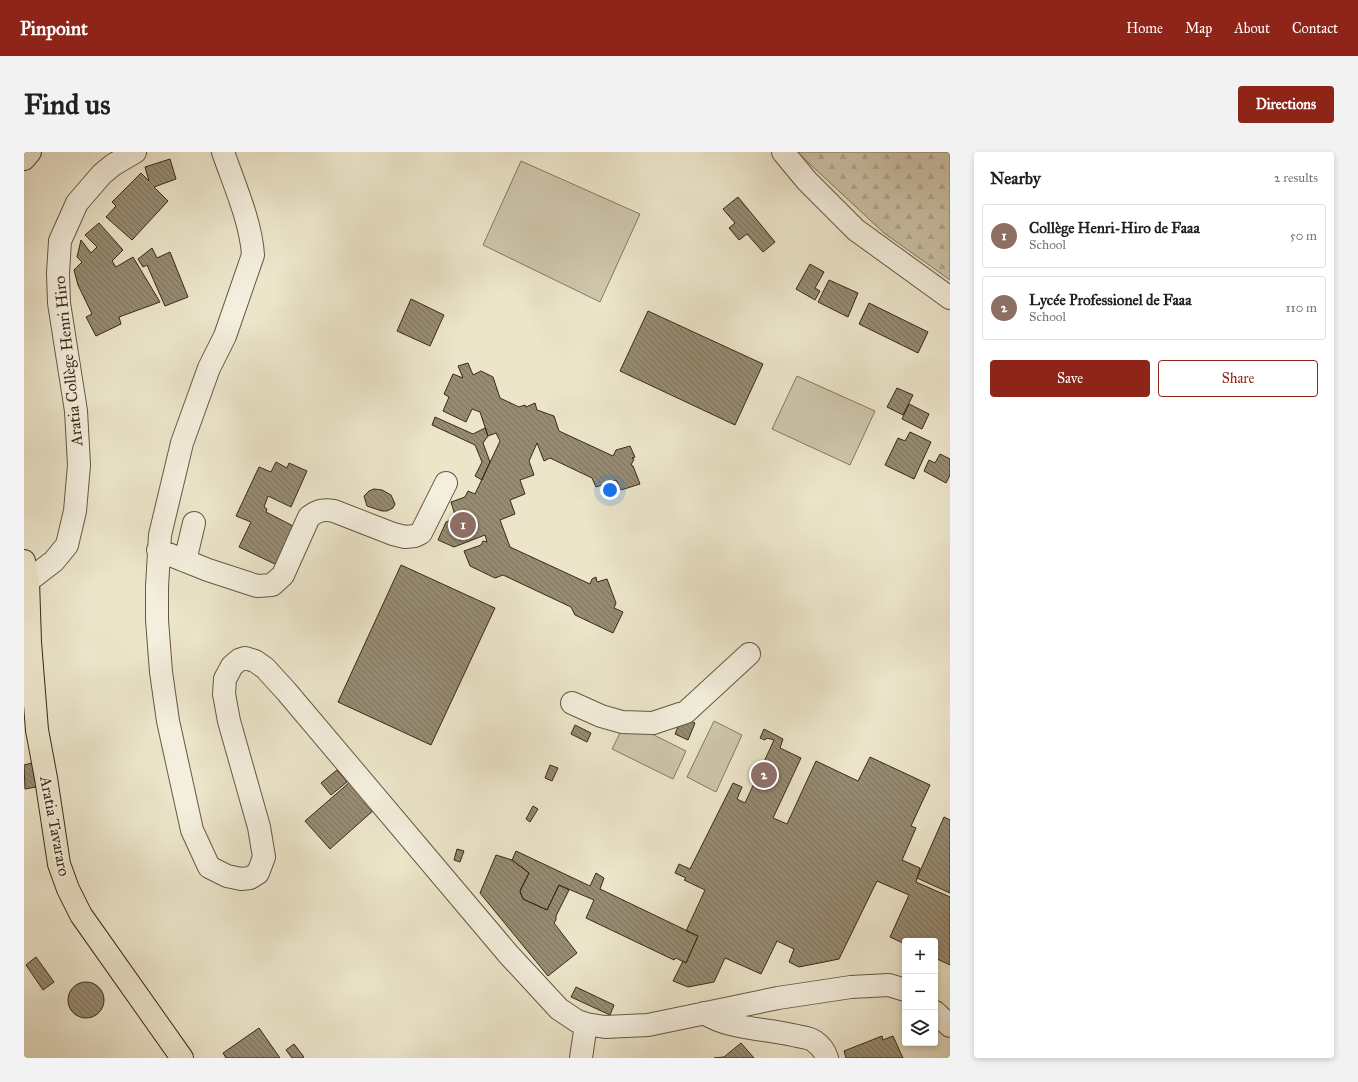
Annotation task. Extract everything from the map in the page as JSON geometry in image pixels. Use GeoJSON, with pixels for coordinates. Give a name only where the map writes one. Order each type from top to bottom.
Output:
{"type":"FeatureCollection","features":[{"type":"Feature","properties":{"kind":"main road"},"geometry":{"type":"LineString","coordinates":[[24,159],[30,152]]}},
{"type":"Feature","properties":{"kind":"main road","name":"Aratia Tavararo"},"geometry":{"type":"LineString","coordinates":[[26,571],[30,642],[31,730],[46,778],[59,864],[68,889],[81,915],[182,1058]]}},
{"type":"Feature","properties":{"kind":"street","name":"Aratia Collège Henri Hiro"},"geometry":{"type":"LineString","coordinates":[[26,571],[54,561],[67,545],[75,511],[79,465],[76,411],[59,303],[58,273],[60,241],[77,204],[102,174],[113,165],[135,152]]}},
{"type":"Feature","properties":{"kind":"street"},"geometry":{"type":"LineString","coordinates":[[223,152],[252,242],[253,255],[225,336],[209,368],[182,443],[167,502],[158,550],[157,620],[161,672],[170,728],[192,830],[209,867],[227,876],[241,879],[250,878],[258,873],[264,857],[259,828],[235,741],[224,694],[225,679],[232,666],[239,660],[245,658],[255,661],[265,668],[509,955],[559,1009],[577,1021],[605,1027],[648,1025],[778,998],[851,987],[889,985],[902,989]]}},
{"type":"Feature","properties":{"kind":"street"},"geometry":{"type":"LineString","coordinates":[[783,152],[807,182],[856,230],[950,298]]}},
{"type":"Feature","properties":{"kind":"street"},"geometry":{"type":"LineString","coordinates":[[158,550],[208,570],[257,586],[272,585],[283,575],[309,517],[315,512],[324,509],[334,511],[393,534],[404,537],[415,536],[421,533],[446,483]]}},
{"type":"Feature","properties":{"kind":"street"},"geometry":{"type":"LineString","coordinates":[[185,561],[194,523]]}},
{"type":"Feature","properties":{"kind":"street"},"geometry":{"type":"LineString","coordinates":[[572,703],[601,716],[622,722],[653,723],[686,712],[749,654]]}},
{"type":"Feature","properties":{"kind":"street"},"geometry":{"type":"LineString","coordinates":[[704,1013],[714,1019],[740,1026],[789,1034],[813,1040],[825,1052],[827,1058]]}},
{"type":"Feature","properties":{"kind":"street"},"geometry":{"type":"LineString","coordinates":[[938,1015],[950,1026]]}},
{"type":"Feature","properties":{"kind":"street"},"geometry":{"type":"LineString","coordinates":[[581,1058],[586,1024]]}},
{"type":"Feature","properties":{"kind":"green space"},"geometry":{"type":"Polygon","coordinates":[[[797,152],[950,152],[950,280],[884,233],[797,152]]]}},
{"type":"Feature","properties":{"kind":"green space"},"geometry":{"type":"Polygon","coordinates":[[[521,161],[640,214],[600,302],[483,245],[521,161]]]}},
{"type":"Feature","properties":{"kind":"green space"},"geometry":{"type":"Polygon","coordinates":[[[797,376],[875,411],[850,465],[772,429],[797,376]]]}},
{"type":"Feature","properties":{"kind":"green space"},"geometry":{"type":"Polygon","coordinates":[[[626,721],[686,751],[673,779],[612,749],[626,721]]]}},
{"type":"Feature","properties":{"kind":"green space"},"geometry":{"type":"Polygon","coordinates":[[[714,721],[742,735],[716,792],[687,777],[714,721]]]}},
{"type":"Feature","properties":{"kind":"building"},"geometry":{"type":"Polygon","coordinates":[[[170,159],[176,179],[154,187],[168,201],[132,240],[106,217],[116,206],[112,202],[141,173],[149,181],[145,167],[170,159]]]}},
{"type":"Feature","properties":{"kind":"building"},"geometry":{"type":"Polygon","coordinates":[[[738,197],[775,242],[763,252],[747,234],[739,240],[729,228],[735,223],[723,209],[738,197]]]}},
{"type":"Feature","properties":{"kind":"building"},"geometry":{"type":"Polygon","coordinates":[[[99,223],[123,250],[112,261],[116,267],[133,257],[160,302],[119,317],[121,324],[96,336],[86,317],[92,314],[78,285],[74,270],[82,262],[77,257],[81,240],[91,253],[97,247],[85,235],[99,223]]]}},
{"type":"Feature","properties":{"kind":"building"},"geometry":{"type":"Polygon","coordinates":[[[152,248],[157,258],[170,252],[188,297],[165,306],[147,265],[143,267],[138,259],[152,248]]]}},
{"type":"Feature","properties":{"kind":"building"},"geometry":{"type":"Polygon","coordinates":[[[810,264],[824,272],[815,288],[820,291],[815,300],[796,289],[810,264]]]}},
{"type":"Feature","properties":{"kind":"building"},"geometry":{"type":"Polygon","coordinates":[[[829,280],[858,293],[848,317],[818,302],[829,280]]]}},
{"type":"Feature","properties":{"kind":"building"},"geometry":{"type":"Polygon","coordinates":[[[411,299],[444,315],[430,346],[397,331],[411,299]]]}},
{"type":"Feature","properties":{"kind":"building"},"geometry":{"type":"Polygon","coordinates":[[[869,303],[928,332],[918,353],[859,324],[869,303]]]}},
{"type":"Feature","properties":{"kind":"building"},"geometry":{"type":"Polygon","coordinates":[[[648,311],[763,364],[735,425],[620,371],[648,311]]]}},
{"type":"Feature","properties":{"kind":"building"},"geometry":{"type":"Polygon","coordinates":[[[468,363],[473,375],[481,371],[493,377],[500,398],[519,407],[525,405],[526,407],[535,403],[537,410],[554,416],[559,431],[613,456],[616,450],[630,446],[635,457],[632,458],[634,459],[631,465],[633,466],[640,484],[621,490],[616,480],[596,487],[592,478],[550,458],[544,461],[537,443],[529,461],[534,475],[520,480],[525,494],[510,500],[515,514],[500,520],[510,547],[590,584],[592,579],[596,577],[597,582],[607,579],[616,603],[614,608],[623,612],[613,633],[575,615],[571,607],[503,575],[495,578],[470,566],[464,551],[481,545],[483,541],[487,542],[485,535],[454,547],[438,540],[446,522],[453,519],[452,516],[455,515],[451,502],[465,497],[468,491],[475,494],[500,441],[496,433],[488,436],[480,412],[472,409],[466,422],[443,411],[449,397],[444,394],[453,374],[463,378],[458,366],[468,363]]]}},
{"type":"Feature","properties":{"kind":"building"},"geometry":{"type":"Polygon","coordinates":[[[897,388],[913,395],[903,415],[887,407],[897,388]]]}},
{"type":"Feature","properties":{"kind":"building"},"geometry":{"type":"Polygon","coordinates":[[[909,404],[929,414],[922,429],[902,419],[909,404]]]}},
{"type":"Feature","properties":{"kind":"building"},"geometry":{"type":"Polygon","coordinates":[[[435,417],[473,434],[485,428],[488,436],[483,443],[490,462],[482,480],[475,476],[482,462],[475,445],[432,425],[435,417]]]}},
{"type":"Feature","properties":{"kind":"building"},"geometry":{"type":"Polygon","coordinates":[[[910,432],[931,442],[914,479],[885,465],[898,438],[905,441],[910,432]]]}},
{"type":"Feature","properties":{"kind":"building"},"geometry":{"type":"Polygon","coordinates":[[[940,454],[950,459],[950,475],[946,483],[924,471],[929,460],[935,463],[940,454]]]}},
{"type":"Feature","properties":{"kind":"building"},"geometry":{"type":"Polygon","coordinates":[[[276,462],[287,468],[289,463],[307,471],[291,507],[268,496],[264,507],[267,509],[266,512],[295,527],[277,565],[239,547],[251,522],[236,516],[259,467],[271,472],[276,462]]]}},
{"type":"Feature","properties":{"kind":"building"},"geometry":{"type":"Polygon","coordinates":[[[374,489],[382,490],[391,495],[395,504],[393,508],[387,511],[382,511],[367,506],[364,496],[369,491],[374,489]]]}},
{"type":"Feature","properties":{"kind":"building"},"geometry":{"type":"Polygon","coordinates":[[[401,565],[495,608],[431,745],[338,702],[401,565]]]}},
{"type":"Feature","properties":{"kind":"building"},"geometry":{"type":"Polygon","coordinates":[[[682,717],[695,723],[688,740],[675,734],[682,717]]]}},
{"type":"Feature","properties":{"kind":"building"},"geometry":{"type":"Polygon","coordinates":[[[575,725],[591,733],[587,742],[571,734],[575,725]]]}},
{"type":"Feature","properties":{"kind":"building"},"geometry":{"type":"Polygon","coordinates":[[[764,729],[783,739],[780,748],[801,758],[773,818],[787,824],[816,761],[858,781],[870,757],[930,785],[911,826],[916,828],[902,860],[920,868],[916,882],[950,897],[950,965],[938,959],[938,938],[902,938],[902,943],[890,937],[909,895],[877,881],[839,959],[799,967],[789,962],[794,949],[777,941],[761,974],[725,958],[714,982],[688,987],[673,981],[683,961],[686,963],[698,936],[686,931],[705,890],[684,880],[686,878],[675,873],[679,864],[690,869],[733,783],[742,787],[737,799],[745,803],[774,740],[767,738],[765,740],[760,738],[764,729]]]}},
{"type":"Feature","properties":{"kind":"building"},"geometry":{"type":"Polygon","coordinates":[[[32,763],[36,787],[25,789],[24,765],[32,763]]]}},
{"type":"Feature","properties":{"kind":"building"},"geometry":{"type":"Polygon","coordinates":[[[550,765],[558,768],[552,781],[545,778],[550,765]]]}},
{"type":"Feature","properties":{"kind":"building"},"geometry":{"type":"Polygon","coordinates":[[[337,770],[347,782],[331,795],[321,783],[337,770]]]}},
{"type":"Feature","properties":{"kind":"building"},"geometry":{"type":"Polygon","coordinates":[[[351,781],[375,809],[330,849],[305,821],[351,781]]]}},
{"type":"Feature","properties":{"kind":"building"},"geometry":{"type":"Polygon","coordinates":[[[533,806],[538,809],[530,822],[526,819],[533,806]]]}},
{"type":"Feature","properties":{"kind":"building"},"geometry":{"type":"Polygon","coordinates":[[[944,817],[950,820],[950,893],[917,878],[944,817]]]}},
{"type":"Feature","properties":{"kind":"building"},"geometry":{"type":"Polygon","coordinates":[[[457,849],[464,851],[460,862],[454,860],[457,849]]]}},
{"type":"Feature","properties":{"kind":"building"},"geometry":{"type":"Polygon","coordinates":[[[516,851],[590,886],[596,873],[604,878],[600,889],[698,936],[686,963],[676,958],[674,960],[586,918],[594,900],[559,885],[547,910],[523,899],[520,891],[529,873],[512,860],[516,851]]]}},
{"type":"Feature","properties":{"kind":"building"},"geometry":{"type":"Polygon","coordinates":[[[496,855],[512,860],[529,873],[520,891],[523,899],[547,910],[559,885],[569,890],[554,923],[577,953],[548,976],[480,893],[496,855]]]}},
{"type":"Feature","properties":{"kind":"building"},"geometry":{"type":"Polygon","coordinates":[[[36,957],[54,982],[43,990],[26,965],[36,957]]]}},
{"type":"Feature","properties":{"kind":"building"},"geometry":{"type":"Polygon","coordinates":[[[83,982],[89,982],[99,987],[104,1000],[99,1013],[89,1018],[83,1018],[73,1013],[68,1003],[68,997],[73,987],[83,982]]]}},
{"type":"Feature","properties":{"kind":"building"},"geometry":{"type":"Polygon","coordinates":[[[576,987],[614,1005],[610,1015],[571,997],[576,987]]]}},
{"type":"Feature","properties":{"kind":"building"},"geometry":{"type":"Polygon","coordinates":[[[259,1028],[280,1058],[226,1058],[223,1053],[259,1028]]]}},
{"type":"Feature","properties":{"kind":"building"},"geometry":{"type":"Polygon","coordinates":[[[882,1036],[883,1040],[893,1036],[903,1058],[846,1058],[844,1051],[882,1036]]]}},
{"type":"Feature","properties":{"kind":"building"},"geometry":{"type":"Polygon","coordinates":[[[741,1043],[754,1058],[714,1058],[724,1057],[741,1043]]]}},
{"type":"Feature","properties":{"kind":"building"},"geometry":{"type":"Polygon","coordinates":[[[294,1044],[304,1057],[292,1058],[286,1050],[294,1044]]]}},
{"type":"Feature","properties":{"kind":"place","name":"Collège Henri-Hiro de Faaa"},"geometry":{"type":"Point","coordinates":[463,525]}},
{"type":"Feature","properties":{"kind":"place","name":"Lycée Professionel de Faaa"},"geometry":{"type":"Point","coordinates":[764,775]}}]}
